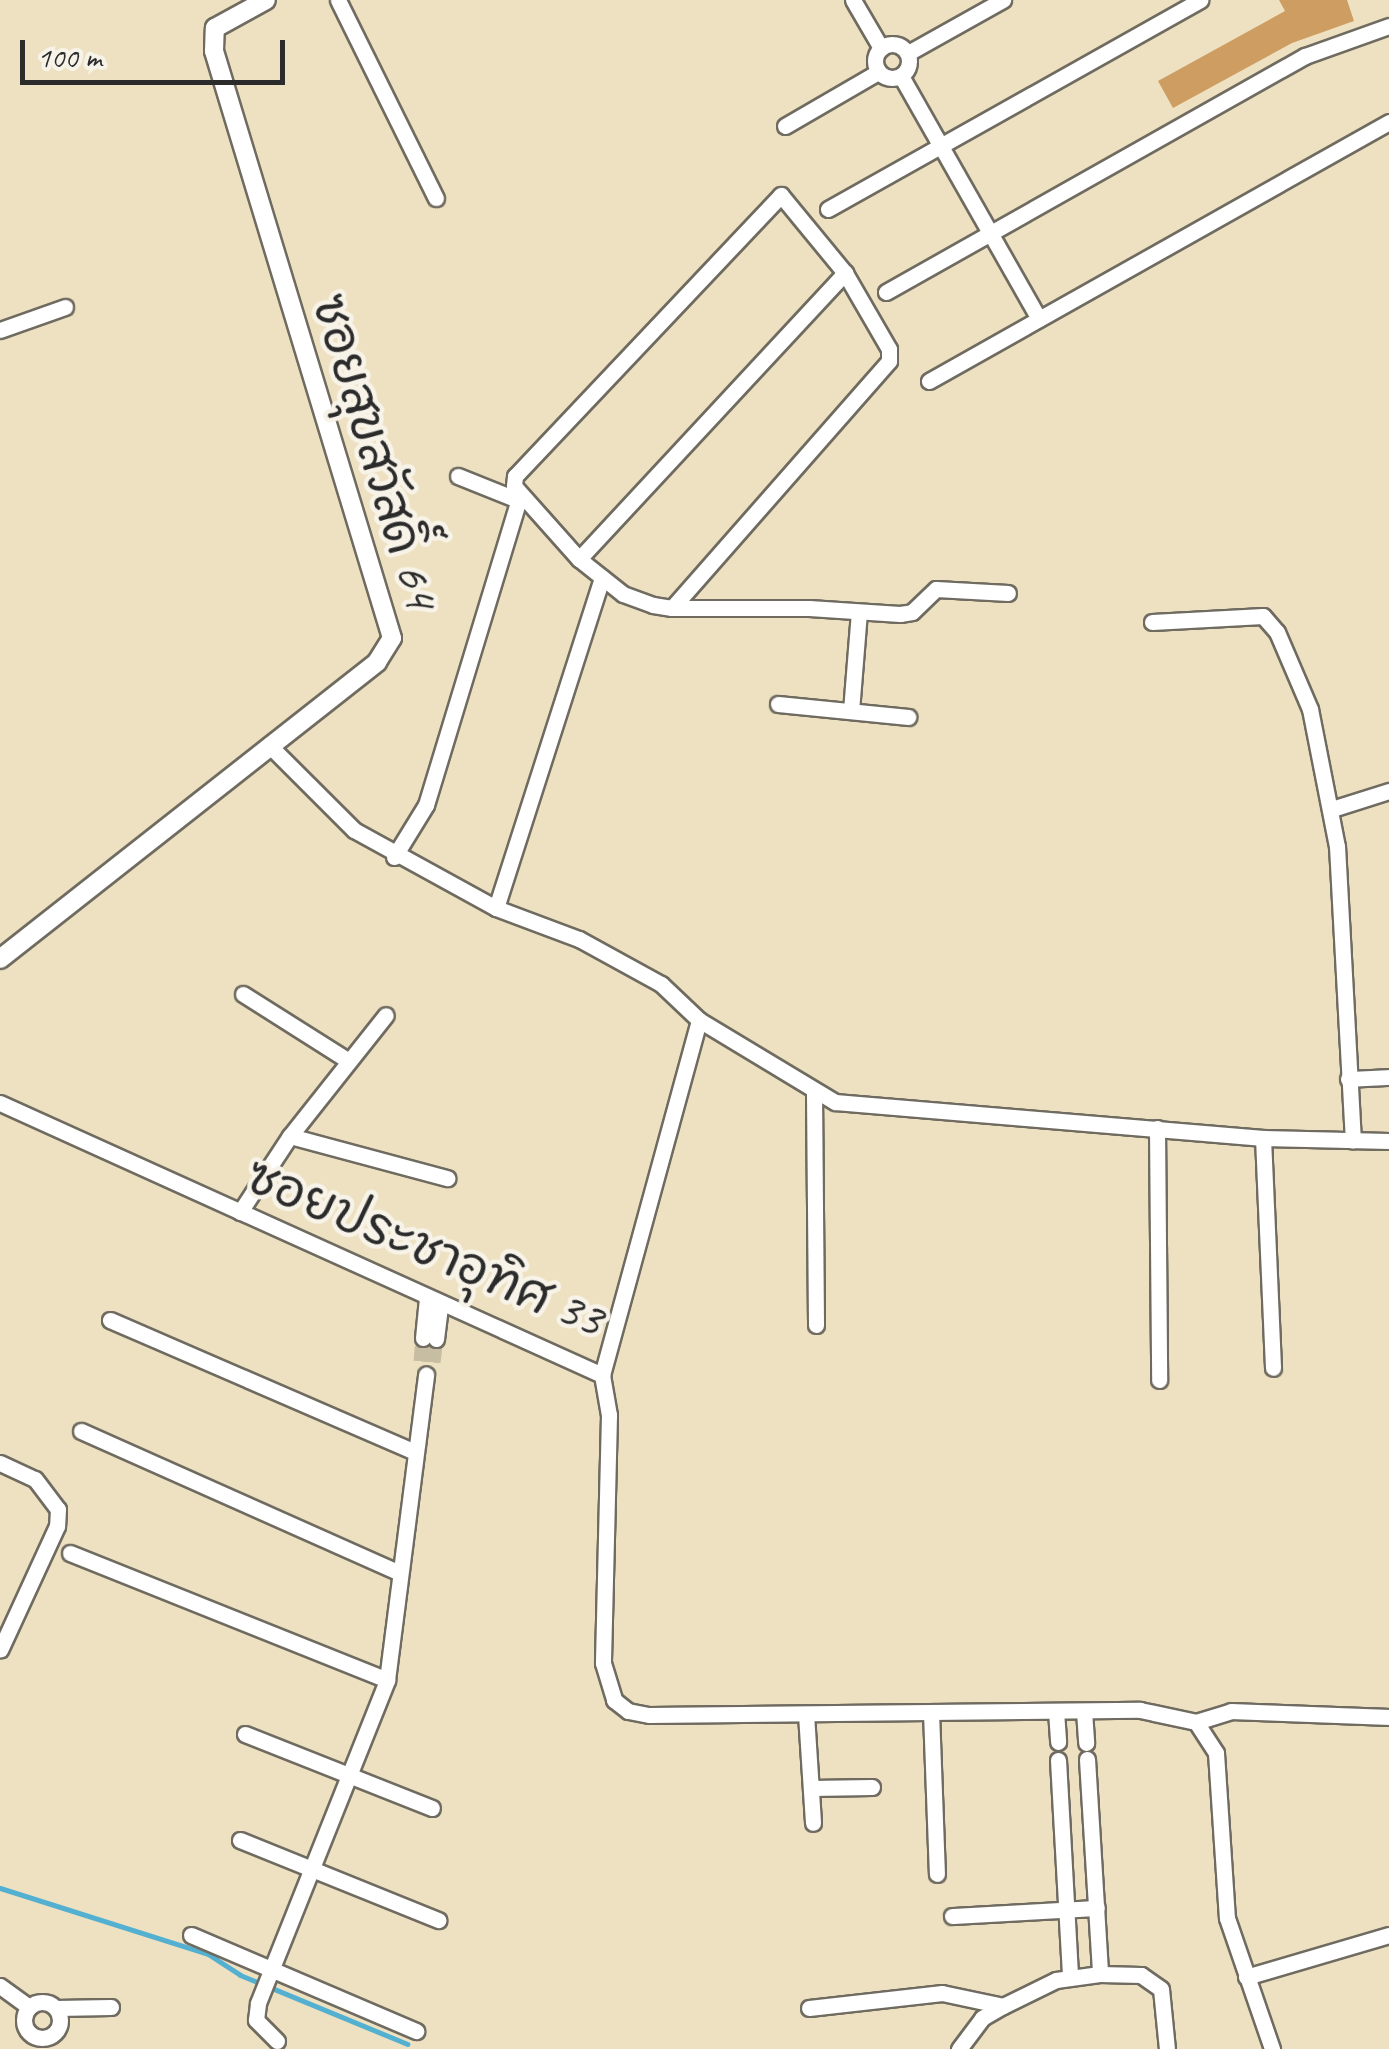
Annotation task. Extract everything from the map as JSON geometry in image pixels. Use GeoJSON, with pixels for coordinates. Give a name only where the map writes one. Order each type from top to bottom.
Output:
{"type":"FeatureCollection","features":[{"type":"Feature","properties":{"kind":"street","name":"ซอยสุขสวัสดิ์ 64"},"geometry":{"type":"LineString","coordinates":[[0,958],[377,662],[392,638],[214,52],[215,28],[266,0]]}},
{"type":"Feature","properties":{"kind":"street"},"geometry":{"type":"LineString","coordinates":[[338,0],[436,198]]}},
{"type":"Feature","properties":{"kind":"street"},"geometry":{"type":"LineString","coordinates":[[853,0],[881,48],[878,72]]}},
{"type":"Feature","properties":{"kind":"street"},"geometry":{"type":"LineString","coordinates":[[1003,0],[908,53],[901,76],[1038,319]]}},
{"type":"Feature","properties":{"kind":"street"},"geometry":{"type":"LineString","coordinates":[[828,209],[1200,0]]}},
{"type":"Feature","properties":{"kind":"street"},"geometry":{"type":"LineString","coordinates":[[886,292],[1305,56],[1389,26]]}},
{"type":"Feature","properties":{"kind":"street"},"geometry":{"type":"LineString","coordinates":[[881,48],[896,44],[908,53]]}},
{"type":"Feature","properties":{"kind":"street"},"geometry":{"type":"LineString","coordinates":[[785,126],[878,72],[901,76]]}},
{"type":"Feature","properties":{"kind":"street"},"geometry":{"type":"LineString","coordinates":[[929,380],[1389,122]]}},
{"type":"Feature","properties":{"kind":"street"},"geometry":{"type":"LineString","coordinates":[[394,857],[426,806],[519,498],[515,476],[774,198],[788,196],[845,273],[888,350],[884,373],[672,608]]}},
{"type":"Feature","properties":{"kind":"street"},"geometry":{"type":"LineString","coordinates":[[579,559],[845,273]]}},
{"type":"Feature","properties":{"kind":"street"},"geometry":{"type":"LineString","coordinates":[[0,330],[65,307]]}},
{"type":"Feature","properties":{"kind":"street"},"geometry":{"type":"LineString","coordinates":[[458,476],[519,498],[579,559],[638,601],[672,608],[912,612],[936,589],[1008,593]]}},
{"type":"Feature","properties":{"kind":"street"},"geometry":{"type":"LineString","coordinates":[[496,908],[602,578]]}},
{"type":"Feature","properties":{"kind":"street"},"geometry":{"type":"LineString","coordinates":[[850,711],[859,612]]}},
{"type":"Feature","properties":{"kind":"street"},"geometry":{"type":"LineString","coordinates":[[1152,622],[1254,614],[1271,620],[1320,737],[1332,809],[1353,1142]]}},
{"type":"Feature","properties":{"kind":"street"},"geometry":{"type":"LineString","coordinates":[[778,704],[908,717]]}},
{"type":"Feature","properties":{"kind":"street"},"geometry":{"type":"LineString","coordinates":[[269,744],[326,806],[394,857],[496,908],[580,939],[661,984],[699,1020],[814,1093],[860,1106],[1263,1138],[1389,1141]]}},
{"type":"Feature","properties":{"kind":"street"},"geometry":{"type":"LineString","coordinates":[[1332,809],[1389,792]]}},
{"type":"Feature","properties":{"kind":"street"},"geometry":{"type":"LineString","coordinates":[[242,994],[349,1061]]}},
{"type":"Feature","properties":{"kind":"street"},"geometry":{"type":"LineString","coordinates":[[240,1212],[290,1136],[386,1015]]}},
{"type":"Feature","properties":{"kind":"street","name":"ซอยประชาอุทิศ 33"},"geometry":{"type":"LineString","coordinates":[[0,1103],[602,1375],[699,1020]]}},
{"type":"Feature","properties":{"kind":"street"},"geometry":{"type":"LineString","coordinates":[[1348,1079],[1389,1077]]}},
{"type":"Feature","properties":{"kind":"street"},"geometry":{"type":"LineString","coordinates":[[814,1093],[816,1325]]}},
{"type":"Feature","properties":{"kind":"street"},"geometry":{"type":"LineString","coordinates":[[1157,1128],[1159,1380]]}},
{"type":"Feature","properties":{"kind":"street"},"geometry":{"type":"LineString","coordinates":[[290,1136],[448,1178]]}},
{"type":"Feature","properties":{"kind":"street"},"geometry":{"type":"LineString","coordinates":[[1263,1138],[1273,1368]]}},
{"type":"Feature","properties":{"kind":"street"},"geometry":{"type":"LineString","coordinates":[[429,1338],[434,1301]]}},
{"type":"Feature","properties":{"kind":"street"},"geometry":{"type":"LineString","coordinates":[[110,1320],[415,1452]]}},
{"type":"Feature","properties":{"kind":"street"},"geometry":{"type":"LineString","coordinates":[[277,2041],[256,2020],[258,2003],[308,1866],[387,1680],[427,1366]]}},
{"type":"Feature","properties":{"kind":"street"},"geometry":{"type":"LineString","coordinates":[[602,1375],[609,1415],[603,1663],[614,1700],[628,1711],[649,1715],[1084,1711],[1180,1714],[1196,1722],[1216,1753],[1226,1918],[1272,2049]]}},
{"type":"Feature","properties":{"kind":"street"},"geometry":{"type":"LineString","coordinates":[[81,1431],[400,1573]]}},
{"type":"Feature","properties":{"kind":"street"},"geometry":{"type":"LineString","coordinates":[[0,1463],[35,1479],[58,1509],[57,1526],[0,1650]]}},
{"type":"Feature","properties":{"kind":"street"},"geometry":{"type":"LineString","coordinates":[[70,1553],[387,1680]]}},
{"type":"Feature","properties":{"kind":"street"},"geometry":{"type":"LineString","coordinates":[[1056,1711],[1058,1742]]}},
{"type":"Feature","properties":{"kind":"street"},"geometry":{"type":"LineString","coordinates":[[1084,1711],[1100,1974]]}},
{"type":"Feature","properties":{"kind":"street"},"geometry":{"type":"LineString","coordinates":[[1196,1722],[1231,1711],[1389,1717]]}},
{"type":"Feature","properties":{"kind":"street"},"geometry":{"type":"LineString","coordinates":[[931,1712],[938,1874]]}},
{"type":"Feature","properties":{"kind":"street"},"geometry":{"type":"LineString","coordinates":[[806,1714],[813,1823]]}},
{"type":"Feature","properties":{"kind":"street"},"geometry":{"type":"LineString","coordinates":[[245,1734],[432,1808]]}},
{"type":"Feature","properties":{"kind":"street"},"geometry":{"type":"LineString","coordinates":[[1058,1760],[1070,1976]]}},
{"type":"Feature","properties":{"kind":"street"},"geometry":{"type":"LineString","coordinates":[[1060,1780],[1088,1779]]}},
{"type":"Feature","properties":{"kind":"street"},"geometry":{"type":"LineString","coordinates":[[811,1788],[872,1787]]}},
{"type":"Feature","properties":{"kind":"street"},"geometry":{"type":"LineString","coordinates":[[240,1840],[438,1920]]}},
{"type":"Feature","properties":{"kind":"street"},"geometry":{"type":"LineString","coordinates":[[952,1916],[1097,1908]]}},
{"type":"Feature","properties":{"kind":"street"},"geometry":{"type":"LineString","coordinates":[[1246,1976],[1389,1935]]}},
{"type":"Feature","properties":{"kind":"street"},"geometry":{"type":"LineString","coordinates":[[192,1936],[267,1976],[416,2031]]}},
{"type":"Feature","properties":{"kind":"street"},"geometry":{"type":"LineString","coordinates":[[960,2049],[982,2018],[1003,2006],[1070,1976],[1100,1974],[1141,1976],[1160,1988],[1167,2049]]}},
{"type":"Feature","properties":{"kind":"street"},"geometry":{"type":"LineString","coordinates":[[0,1986],[29,2007]]}},
{"type":"Feature","properties":{"kind":"street"},"geometry":{"type":"LineString","coordinates":[[809,2008],[942,1993],[1003,2006]]}},
{"type":"Feature","properties":{"kind":"street"},"geometry":{"type":"LineString","coordinates":[[29,2007],[40,2002],[56,2008],[111,2006]]}},
{"type":"Feature","properties":{"kind":"street"},"geometry":{"type":"LineString","coordinates":[[29,2007],[24,2026],[39,2044],[60,2026],[56,2008]]}},
{"type":"Feature","properties":{"kind":"building"},"geometry":{"type":"Polygon","coordinates":[[[1279,0],[1347,0],[1354,21],[1292,43],[1173,108],[1158,81],[1285,11],[1279,0]]]}},
{"type":"Feature","properties":{"kind":"waterway"},"geometry":{"type":"LineString","coordinates":[[0,1888],[208,1954],[240,1975],[407,2044]]}},
{"type":"Feature","properties":{"kind":"tunnel"},"geometry":{"type":"LineString","coordinates":[[421,1361],[423,1338]]}},
{"type":"Feature","properties":{"kind":"tunnel"},"geometry":{"type":"LineString","coordinates":[[433,1362],[436,1339]]}}]}
